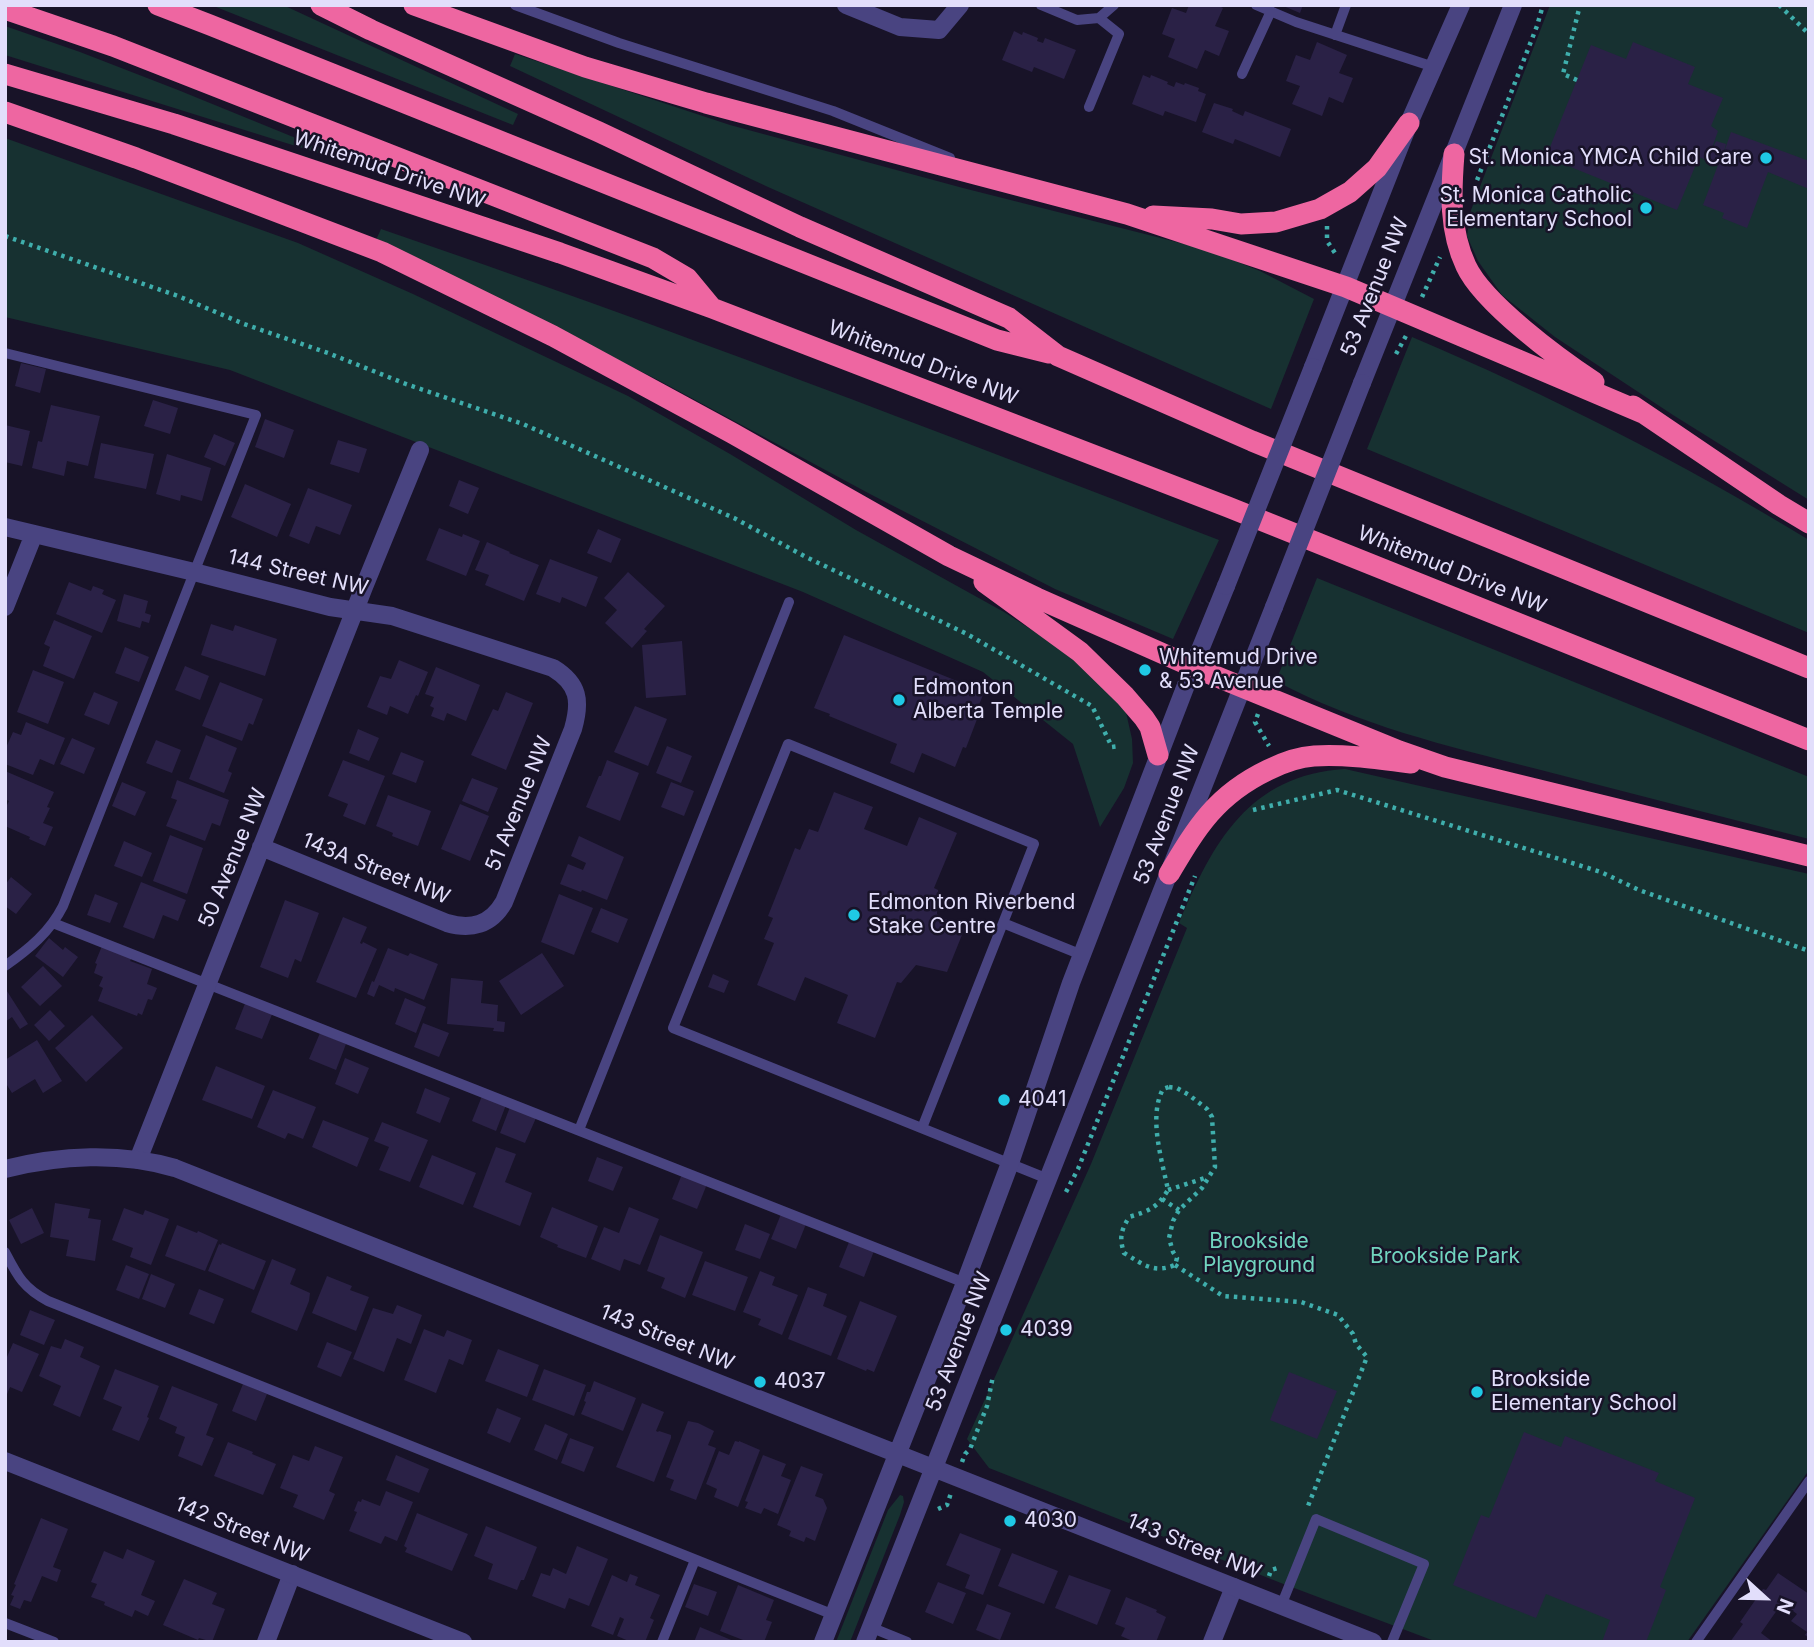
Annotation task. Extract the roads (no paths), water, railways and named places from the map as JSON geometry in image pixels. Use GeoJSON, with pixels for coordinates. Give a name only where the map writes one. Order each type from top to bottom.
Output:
{"type":"FeatureCollection","features":[{"type":"Feature","properties":{"kind":"highway"},"geometry":{"type":"LineString","coordinates":[[158,5],[997,340],[1058,356]]}},
{"type":"Feature","properties":{"kind":"highway","name":"Whitemud Drive NW"},"geometry":{"type":"LineString","coordinates":[[321,5],[800,227],[1009,318],[1058,356],[1252,441],[1809,668]]}},
{"type":"Feature","properties":{"kind":"highway"},"geometry":{"type":"LineString","coordinates":[[414,5],[585,67],[706,103],[1127,214],[1346,287],[1643,413]]}},
{"type":"Feature","properties":{"kind":"highway"},"geometry":{"type":"LineString","coordinates":[[5,9],[113,46],[653,258],[687,278],[712,309]]}},
{"type":"Feature","properties":{"kind":"highway","name":"Whitemud Drive NW"},"geometry":{"type":"LineString","coordinates":[[5,74],[174,124],[560,253],[712,309],[1216,502],[1809,740]]}},
{"type":"Feature","properties":{"kind":"highway"},"geometry":{"type":"LineString","coordinates":[[5,112],[136,158],[382,252],[554,336],[948,556],[1193,667],[1445,767],[1809,856]]}},
{"type":"Feature","properties":{"kind":"highway"},"geometry":{"type":"LineString","coordinates":[[1127,214],[1212,219],[1241,224],[1276,222],[1320,209],[1350,192],[1377,168],[1409,123]]}},
{"type":"Feature","properties":{"kind":"highway"},"geometry":{"type":"LineString","coordinates":[[1454,154],[1450,196],[1455,233],[1466,267],[1480,286],[1506,313],[1580,373],[1809,523]]}},
{"type":"Feature","properties":{"kind":"highway"},"geometry":{"type":"LineString","coordinates":[[948,556],[1089,661],[1144,718],[1150,727],[1158,755]]}},
{"type":"Feature","properties":{"kind":"highway"},"geometry":{"type":"LineString","coordinates":[[1169,874],[1193,833],[1228,794],[1249,779],[1278,765],[1312,756],[1333,756],[1445,767]]}},
{"type":"Feature","properties":{"kind":"street"},"geometry":{"type":"LineString","coordinates":[[846,5],[900,27],[939,30],[960,5]]}},
{"type":"Feature","properties":{"kind":"street","name":"53 Avenue NW"},"geometry":{"type":"LineString","coordinates":[[823,1642],[965,1283],[1082,955],[1158,755],[1409,123],[1461,5]]}},
{"type":"Feature","properties":{"kind":"street","name":"53 Avenue NW"},"geometry":{"type":"LineString","coordinates":[[868,1634],[1513,5]]}},
{"type":"Feature","properties":{"kind":"street","name":"50 Avenue NW"},"geometry":{"type":"LineString","coordinates":[[138,1160],[421,450]]}},
{"type":"Feature","properties":{"kind":"street","name":"144 Street NW"},"geometry":{"type":"LineString","coordinates":[[5,527],[330,607],[404,619],[553,668],[572,684]]}},
{"type":"Feature","properties":{"kind":"street"},"geometry":{"type":"LineString","coordinates":[[5,607],[34,534]]}},
{"type":"Feature","properties":{"kind":"street","name":"51 Avenue NW"},"geometry":{"type":"LineString","coordinates":[[475,926],[484,923],[499,911],[514,878],[573,729],[578,706],[572,684]]}},
{"type":"Feature","properties":{"kind":"street","name":"143A Street NW"},"geometry":{"type":"LineString","coordinates":[[261,847],[447,923],[475,926]]}},
{"type":"Feature","properties":{"kind":"street"},"geometry":{"type":"LineString","coordinates":[[5,1168],[86,1157],[138,1160]]}},
{"type":"Feature","properties":{"kind":"street","name":"143 Street NW"},"geometry":{"type":"LineString","coordinates":[[138,1160],[157,1162],[193,1174],[1373,1642]]}},
{"type":"Feature","properties":{"kind":"street","name":"142 Street NW"},"geometry":{"type":"LineString","coordinates":[[6,1463],[463,1642]]}},
{"type":"Feature","properties":{"kind":"street"},"geometry":{"type":"LineString","coordinates":[[266,1642],[292,1574]]}},
{"type":"Feature","properties":{"kind":"street"},"geometry":{"type":"LineString","coordinates":[[1212,1642],[1234,1587]]}},
{"type":"Feature","properties":{"kind":"lane"},"geometry":{"type":"LineString","coordinates":[[516,5],[619,43],[833,111],[1014,184]]}},
{"type":"Feature","properties":{"kind":"lane"},"geometry":{"type":"LineString","coordinates":[[1041,5],[1077,20],[1099,18],[1114,5]]}},
{"type":"Feature","properties":{"kind":"lane"},"geometry":{"type":"LineString","coordinates":[[1256,5],[1335,35],[1434,67]]}},
{"type":"Feature","properties":{"kind":"lane"},"geometry":{"type":"LineString","coordinates":[[1335,35],[1346,5]]}},
{"type":"Feature","properties":{"kind":"lane"},"geometry":{"type":"LineString","coordinates":[[1242,74],[1271,11]]}},
{"type":"Feature","properties":{"kind":"lane"},"geometry":{"type":"LineString","coordinates":[[1089,107],[1119,34],[1099,18]]}},
{"type":"Feature","properties":{"kind":"lane"},"geometry":{"type":"LineString","coordinates":[[5,353],[256,415],[62,906],[53,923],[37,941],[5,966]]}},
{"type":"Feature","properties":{"kind":"lane"},"geometry":{"type":"LineString","coordinates":[[579,1130],[789,602]]}},
{"type":"Feature","properties":{"kind":"lane"},"geometry":{"type":"LineString","coordinates":[[922,1128],[1034,844],[788,744],[673,1028],[1048,1179]]}},
{"type":"Feature","properties":{"kind":"lane"},"geometry":{"type":"LineString","coordinates":[[53,923],[965,1283]]}},
{"type":"Feature","properties":{"kind":"lane"},"geometry":{"type":"LineString","coordinates":[[1003,923],[1082,955]]}},
{"type":"Feature","properties":{"kind":"lane"},"geometry":{"type":"LineString","coordinates":[[5,1252],[16,1275],[27,1288],[48,1301],[834,1615]]}},
{"type":"Feature","properties":{"kind":"lane"},"geometry":{"type":"LineString","coordinates":[[1696,1642],[1809,1481]]}},
{"type":"Feature","properties":{"kind":"lane"},"geometry":{"type":"LineString","coordinates":[[1281,1606],[1316,1519],[1424,1564],[1391,1642]]}},
{"type":"Feature","properties":{"kind":"lane"},"geometry":{"type":"LineString","coordinates":[[662,1642],[695,1560]]}},
{"type":"Feature","properties":{"kind":"lane"},"geometry":{"type":"LineString","coordinates":[[5,1623],[54,1642]]}},
{"type":"Feature","properties":{"kind":"lane"},"geometry":{"type":"LineString","coordinates":[[868,1634],[907,1642]]}},
{"type":"Feature","properties":{"kind":"place","name":"St. Monica YMCA Child Care"},"geometry":{"type":"Point","coordinates":[1766,158]}},
{"type":"Feature","properties":{"kind":"place","name":"St. Monica Catholic Elementary School"},"geometry":{"type":"Point","coordinates":[1646,208]}},
{"type":"Feature","properties":{"kind":"place","name":"Whitemud Drive & 53 Avenue"},"geometry":{"type":"Point","coordinates":[1145,670]}},
{"type":"Feature","properties":{"kind":"place","name":"Edmonton Alberta Temple"},"geometry":{"type":"Point","coordinates":[899,700]}},
{"type":"Feature","properties":{"kind":"place","name":"Edmonton Riverbend Stake Centre"},"geometry":{"type":"Point","coordinates":[854,915]}},
{"type":"Feature","properties":{"kind":"place","name":"4041"},"geometry":{"type":"Point","coordinates":[1004,1100]}},
{"type":"Feature","properties":{"kind":"place","name":"4039"},"geometry":{"type":"Point","coordinates":[1006,1330]}},
{"type":"Feature","properties":{"kind":"place","name":"4037"},"geometry":{"type":"Point","coordinates":[760,1382]}},
{"type":"Feature","properties":{"kind":"place","name":"Brookside Elementary School"},"geometry":{"type":"Point","coordinates":[1477,1392]}},
{"type":"Feature","properties":{"kind":"place","name":"4030"},"geometry":{"type":"Point","coordinates":[1010,1521]}},
{"type":"Feature","properties":{"kind":"park label","name":"Brookside Playground"},"geometry":{"type":"Point","coordinates":[1259,1254]}},
{"type":"Feature","properties":{"kind":"park label","name":"Brookside Park"},"geometry":{"type":"Point","coordinates":[1445,1257]}}]}
